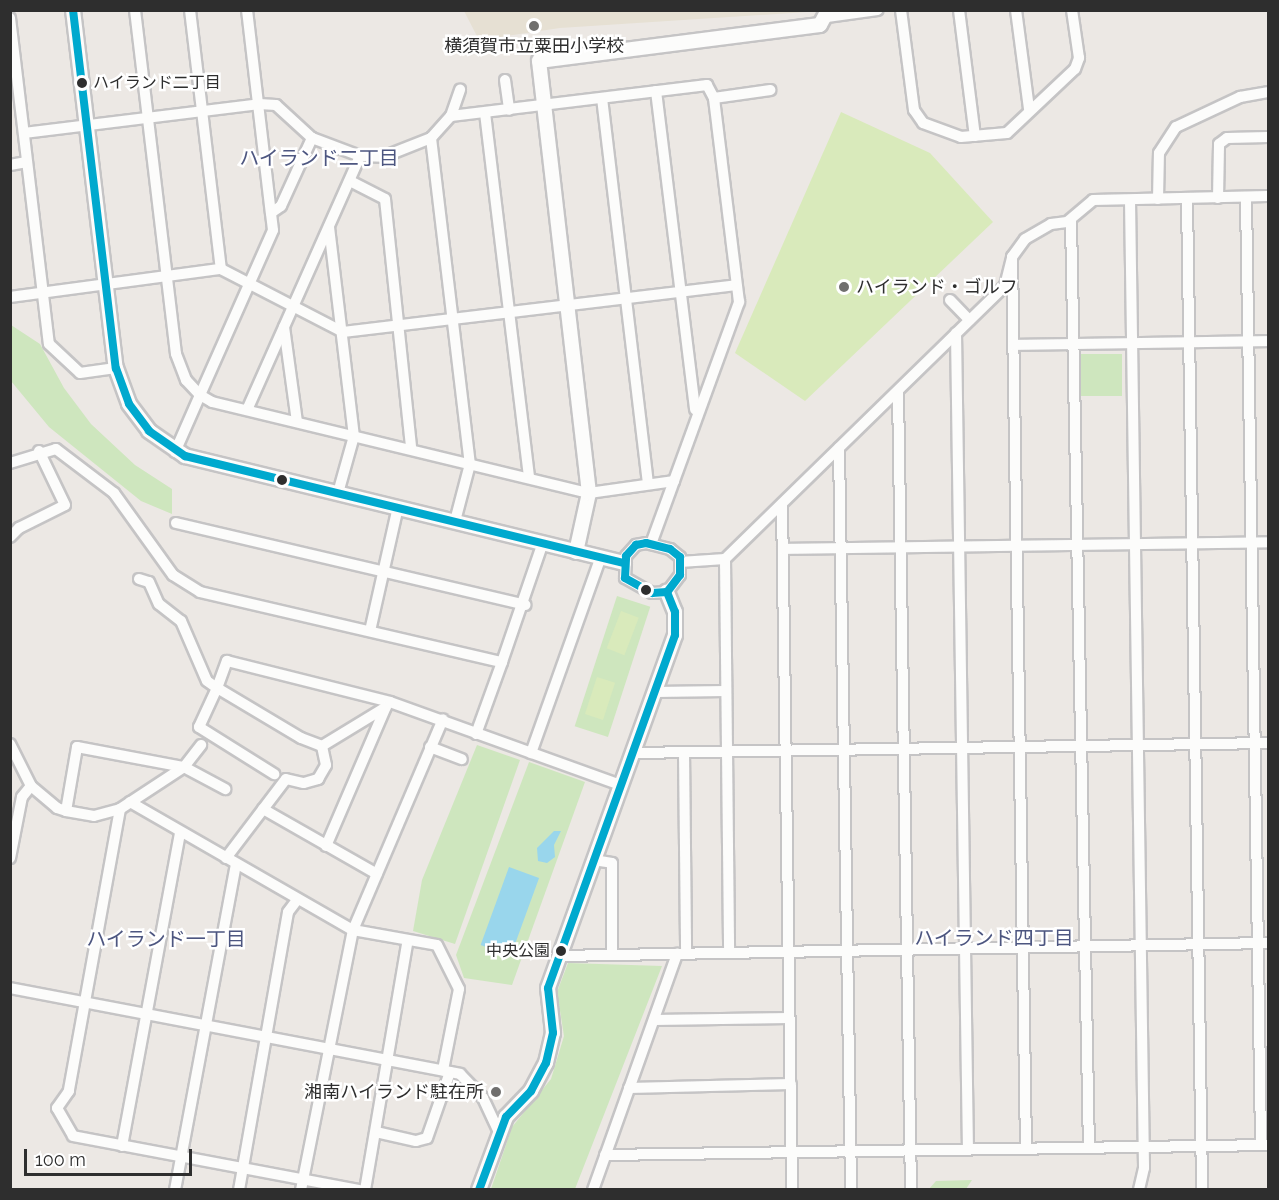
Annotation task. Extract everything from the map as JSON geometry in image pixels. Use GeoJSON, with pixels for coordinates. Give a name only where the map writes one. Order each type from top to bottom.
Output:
{"type":"FeatureCollection","features":[{"type":"Feature","properties":{"kind":"street"},"geometry":{"type":"LineString","coordinates":[[73,10],[116,368],[137,417],[175,452],[543,542],[600,559],[624,563]]}},
{"type":"Feature","properties":{"kind":"street"},"geometry":{"type":"LineString","coordinates":[[135,10],[166,277],[179,368],[200,395],[212,402],[411,448],[589,493],[674,481]]}},
{"type":"Feature","properties":{"kind":"street"},"geometry":{"type":"LineString","coordinates":[[190,10],[205,111],[221,269]]}},
{"type":"Feature","properties":{"kind":"street"},"geometry":{"type":"LineString","coordinates":[[175,452],[273,230],[260,104],[247,10]]}},
{"type":"Feature","properties":{"kind":"street"},"geometry":{"type":"LineString","coordinates":[[576,552],[589,493],[539,61],[820,25],[827,14],[878,10]]}},
{"type":"Feature","properties":{"kind":"street"},"geometry":{"type":"LineString","coordinates":[[901,10],[914,110],[923,123],[961,137],[1007,133],[1029,109],[1075,69],[1079,58],[1072,10]]}},
{"type":"Feature","properties":{"kind":"street"},"geometry":{"type":"LineString","coordinates":[[959,10],[975,136]]}},
{"type":"Feature","properties":{"kind":"street"},"geometry":{"type":"LineString","coordinates":[[1016,10],[1029,109]]}},
{"type":"Feature","properties":{"kind":"street"},"geometry":{"type":"LineString","coordinates":[[10,18],[49,344],[80,373],[116,368]]}},
{"type":"Feature","properties":{"kind":"street"},"geometry":{"type":"LineString","coordinates":[[505,80],[508,110]]}},
{"type":"Feature","properties":{"kind":"street"},"geometry":{"type":"LineString","coordinates":[[452,116],[707,85],[714,98],[739,302],[696,413],[651,544]]}},
{"type":"Feature","properties":{"kind":"street"},"geometry":{"type":"LineString","coordinates":[[24,133],[260,104],[276,105],[312,138],[360,156],[399,154],[431,138],[452,116],[460,90]]}},
{"type":"Feature","properties":{"kind":"street"},"geometry":{"type":"LineString","coordinates":[[714,98],[770,90]]}},
{"type":"Feature","properties":{"kind":"street"},"geometry":{"type":"LineString","coordinates":[[657,91],[696,413]]}},
{"type":"Feature","properties":{"kind":"street"},"geometry":{"type":"LineString","coordinates":[[1158,199],[1159,153],[1176,127],[1240,97],[1269,92]]}},
{"type":"Feature","properties":{"kind":"street"},"geometry":{"type":"LineString","coordinates":[[602,98],[648,483]]}},
{"type":"Feature","properties":{"kind":"street"},"geometry":{"type":"LineString","coordinates":[[485,113],[529,477]]}},
{"type":"Feature","properties":{"kind":"street"},"geometry":{"type":"LineString","coordinates":[[1218,198],[1219,144],[1227,138],[1269,137]]}},
{"type":"Feature","properties":{"kind":"street"},"geometry":{"type":"LineString","coordinates":[[271,213],[281,206],[312,138]]}},
{"type":"Feature","properties":{"kind":"street"},"geometry":{"type":"LineString","coordinates":[[431,138],[455,319],[470,464],[455,521]]}},
{"type":"Feature","properties":{"kind":"street"},"geometry":{"type":"LineString","coordinates":[[247,410],[360,156]]}},
{"type":"Feature","properties":{"kind":"street"},"geometry":{"type":"LineString","coordinates":[[10,165],[27,162]]}},
{"type":"Feature","properties":{"kind":"street"},"geometry":{"type":"LineString","coordinates":[[350,182],[385,199],[411,448]]}},
{"type":"Feature","properties":{"kind":"street"},"geometry":{"type":"LineString","coordinates":[[681,562],[725,559],[1005,286],[1012,256],[1025,238],[1051,224],[1071,220],[1093,200],[1269,196]]}},
{"type":"Feature","properties":{"kind":"street"},"geometry":{"type":"LineString","coordinates":[[605,1155],[1265,1145],[1263,943],[1254,743],[1246,197]]}},
{"type":"Feature","properties":{"kind":"street"},"geometry":{"type":"LineString","coordinates":[[1186,198],[1202,1190]]}},
{"type":"Feature","properties":{"kind":"street"},"geometry":{"type":"LineString","coordinates":[[1130,200],[1143,1147],[1143,1176],[1138,1190]]}},
{"type":"Feature","properties":{"kind":"street"},"geometry":{"type":"LineString","coordinates":[[1071,220],[1089,1148]]}},
{"type":"Feature","properties":{"kind":"street"},"geometry":{"type":"LineString","coordinates":[[329,227],[354,436],[338,493]]}},
{"type":"Feature","properties":{"kind":"street"},"geometry":{"type":"LineString","coordinates":[[1012,256],[1026,1149]]}},
{"type":"Feature","properties":{"kind":"street"},"geometry":{"type":"LineString","coordinates":[[10,297],[221,269],[292,308],[343,332],[736,285]]}},
{"type":"Feature","properties":{"kind":"street"},"geometry":{"type":"LineString","coordinates":[[950,300],[969,320]]}},
{"type":"Feature","properties":{"kind":"street"},"geometry":{"type":"LineString","coordinates":[[284,325],[297,422]]}},
{"type":"Feature","properties":{"kind":"street"},"geometry":{"type":"LineString","coordinates":[[956,333],[968,1149]]}},
{"type":"Feature","properties":{"kind":"street"},"geometry":{"type":"LineString","coordinates":[[1014,345],[1269,341]]}},
{"type":"Feature","properties":{"kind":"street"},"geometry":{"type":"LineString","coordinates":[[898,391],[910,1190]]}},
{"type":"Feature","properties":{"kind":"street"},"geometry":{"type":"LineString","coordinates":[[839,448],[851,1190]]}},
{"type":"Feature","properties":{"kind":"street"},"geometry":{"type":"LineString","coordinates":[[10,463],[39,451],[56,449],[114,493],[173,575],[200,592],[502,662]]}},
{"type":"Feature","properties":{"kind":"street"},"geometry":{"type":"LineString","coordinates":[[10,537],[19,528],[65,505],[39,451]]}},
{"type":"Feature","properties":{"kind":"street"},"geometry":{"type":"LineString","coordinates":[[782,504],[792,1190]]}},
{"type":"Feature","properties":{"kind":"street"},"geometry":{"type":"LineString","coordinates":[[370,631],[399,507]]}},
{"type":"Feature","properties":{"kind":"street"},"geometry":{"type":"LineString","coordinates":[[176,523],[525,605]]}},
{"type":"Feature","properties":{"kind":"street"},"geometry":{"type":"LineString","coordinates":[[476,734],[525,605],[543,542]]}},
{"type":"Feature","properties":{"kind":"street"},"geometry":{"type":"LineString","coordinates":[[783,549],[1269,542]]}},
{"type":"Feature","properties":{"kind":"street"},"geometry":{"type":"LineString","coordinates":[[479,1190],[499,1132],[511,1110],[540,1078],[546,1063],[553,1033],[546,994],[655,692],[676,627],[668,592],[680,575],[681,562],[674,551],[651,544],[636,545],[624,563],[630,584],[652,593],[668,592]]}},
{"type":"Feature","properties":{"kind":"street"},"geometry":{"type":"LineString","coordinates":[[531,753],[600,559]]}},
{"type":"Feature","properties":{"kind":"street"},"geometry":{"type":"LineString","coordinates":[[725,559],[729,953]]}},
{"type":"Feature","properties":{"kind":"street"},"geometry":{"type":"LineString","coordinates":[[139,579],[149,582],[159,604],[181,621],[207,681],[301,738],[322,746]]}},
{"type":"Feature","properties":{"kind":"street"},"geometry":{"type":"LineString","coordinates":[[274,774],[199,727],[227,661],[443,719],[476,734],[621,785]]}},
{"type":"Feature","properties":{"kind":"street"},"geometry":{"type":"LineString","coordinates":[[655,692],[726,691]]}},
{"type":"Feature","properties":{"kind":"street"},"geometry":{"type":"LineString","coordinates":[[322,746],[388,705]]}},
{"type":"Feature","properties":{"kind":"street"},"geometry":{"type":"LineString","coordinates":[[326,846],[388,705]]}},
{"type":"Feature","properties":{"kind":"street"},"geometry":{"type":"LineString","coordinates":[[302,1184],[353,930],[443,719]]}},
{"type":"Feature","properties":{"kind":"street"},"geometry":{"type":"LineString","coordinates":[[633,753],[1269,743]]}},
{"type":"Feature","properties":{"kind":"street"},"geometry":{"type":"LineString","coordinates":[[10,744],[31,786],[57,808],[94,816],[120,809],[184,767],[201,745]]}},
{"type":"Feature","properties":{"kind":"street"},"geometry":{"type":"LineString","coordinates":[[226,858],[286,779],[304,783],[318,779],[326,765],[322,746]]}},
{"type":"Feature","properties":{"kind":"street"},"geometry":{"type":"LineString","coordinates":[[66,811],[77,747],[184,767],[225,789]]}},
{"type":"Feature","properties":{"kind":"street"},"geometry":{"type":"LineString","coordinates":[[430,747],[462,759]]}},
{"type":"Feature","properties":{"kind":"street"},"geometry":{"type":"LineString","coordinates":[[593,1190],[654,1020],[681,954],[684,752]]}},
{"type":"Feature","properties":{"kind":"street"},"geometry":{"type":"LineString","coordinates":[[10,858],[22,797],[31,786]]}},
{"type":"Feature","properties":{"kind":"street"},"geometry":{"type":"LineString","coordinates":[[130,802],[180,833],[353,930],[407,943],[437,945],[459,989],[447,1071],[427,1138],[416,1141],[376,1132]]}},
{"type":"Feature","properties":{"kind":"street"},"geometry":{"type":"LineString","coordinates":[[120,809],[69,1091],[57,1108],[73,1136],[243,1167],[302,1184],[359,1190]]}},
{"type":"Feature","properties":{"kind":"street"},"geometry":{"type":"LineString","coordinates":[[263,809],[377,874]]}},
{"type":"Feature","properties":{"kind":"street"},"geometry":{"type":"LineString","coordinates":[[122,1146],[180,833]]}},
{"type":"Feature","properties":{"kind":"street"},"geometry":{"type":"LineString","coordinates":[[600,861],[612,863],[612,955]]}},
{"type":"Feature","properties":{"kind":"street"},"geometry":{"type":"LineString","coordinates":[[175,1190],[236,865]]}},
{"type":"Feature","properties":{"kind":"street"},"geometry":{"type":"LineString","coordinates":[[239,1190],[268,1036],[288,912],[297,900]]}},
{"type":"Feature","properties":{"kind":"street"},"geometry":{"type":"LineString","coordinates":[[365,1190],[407,943]]}},
{"type":"Feature","properties":{"kind":"street"},"geometry":{"type":"LineString","coordinates":[[559,956],[1263,943]]}},
{"type":"Feature","properties":{"kind":"street"},"geometry":{"type":"LineString","coordinates":[[10,988],[460,1074],[483,1098],[499,1132]]}},
{"type":"Feature","properties":{"kind":"street"},"geometry":{"type":"LineString","coordinates":[[654,1020],[789,1018]]}},
{"type":"Feature","properties":{"kind":"street"},"geometry":{"type":"LineString","coordinates":[[629,1088],[791,1084]]}},
{"type":"Feature","properties":{"kind":"shaded area","name":"横須賀市立粟田小学校"},"geometry":{"type":"Polygon","coordinates":[[[464,11],[822,11],[560,28],[479,40],[464,11]]]}},
{"type":"Feature","properties":{"kind":"green space","name":"ハイランド・ゴルフ"},"geometry":{"type":"Polygon","coordinates":[[[841,112],[930,153],[993,222],[805,401],[735,353],[841,112]]]}},
{"type":"Feature","properties":{"kind":"green space"},"geometry":{"type":"Polygon","coordinates":[[[11,325],[40,344],[64,388],[91,424],[135,465],[172,489],[172,514],[141,501],[49,427],[11,381],[11,325]]]}},
{"type":"Feature","properties":{"kind":"green space"},"geometry":{"type":"Polygon","coordinates":[[[1080,354],[1122,354],[1122,396],[1080,396],[1080,354]]]}},
{"type":"Feature","properties":{"kind":"green space"},"geometry":{"type":"Polygon","coordinates":[[[617,596],[650,607],[608,737],[575,726],[617,596]]]}},
{"type":"Feature","properties":{"kind":"green space"},"geometry":{"type":"Polygon","coordinates":[[[621,611],[639,618],[624,655],[607,648],[621,611]]]}},
{"type":"Feature","properties":{"kind":"green space"},"geometry":{"type":"Polygon","coordinates":[[[597,677],[615,683],[603,720],[585,714],[597,677]]]}},
{"type":"Feature","properties":{"kind":"green space"},"geometry":{"type":"Polygon","coordinates":[[[477,745],[520,760],[455,944],[413,931],[422,880],[477,745]]]}},
{"type":"Feature","properties":{"kind":"green space"},"geometry":{"type":"Polygon","coordinates":[[[529,762],[585,782],[512,985],[464,978],[456,955],[529,762]]]}},
{"type":"Feature","properties":{"kind":"green space"},"geometry":{"type":"Polygon","coordinates":[[[568,963],[662,966],[575,1189],[491,1189],[512,1127],[551,1079],[564,1036],[557,992],[568,963]]]}},
{"type":"Feature","properties":{"kind":"green space"},"geometry":{"type":"Polygon","coordinates":[[[972,1180],[966,1189],[929,1189],[936,1181],[972,1180]]]}},
{"type":"Feature","properties":{"kind":"water"},"geometry":{"type":"Polygon","coordinates":[[[554,831],[561,831],[554,845],[555,857],[547,863],[538,861],[537,848],[554,831]]]}},
{"type":"Feature","properties":{"kind":"water"},"geometry":{"type":"Polygon","coordinates":[[[509,867],[539,878],[511,956],[481,945],[509,867]]]}},
{"type":"Feature","properties":{"kind":"transit line"},"geometry":{"type":"LineString","coordinates":[[73,10],[116,368],[129,404],[149,431],[185,456],[624,563]]}},
{"type":"Feature","properties":{"kind":"transit line"},"geometry":{"type":"LineString","coordinates":[[646,543],[670,549],[680,557],[680,575],[667,592],[652,593],[625,578],[626,556],[636,545],[646,543]]}},
{"type":"Feature","properties":{"kind":"transit line"},"geometry":{"type":"LineString","coordinates":[[479,1190],[506,1117],[531,1091],[546,1063],[553,1033],[548,988],[675,635],[675,612],[667,592]]}},
{"type":"Feature","properties":{"kind":"place","name":"横須賀市立粟田小学校"},"geometry":{"type":"Point","coordinates":[534,26]}},
{"type":"Feature","properties":{"kind":"place","name":"ハイランド二丁目"},"geometry":{"type":"Point","coordinates":[82,83]}},
{"type":"Feature","properties":{"kind":"place","name":"ハイランド・ゴルフ"},"geometry":{"type":"Point","coordinates":[844,287]}},
{"type":"Feature","properties":{"kind":"place","name":"中央公園"},"geometry":{"type":"Point","coordinates":[561,951]}},
{"type":"Feature","properties":{"kind":"place","name":"湘南ハイランド駐在所"},"geometry":{"type":"Point","coordinates":[496,1092]}},
{"type":"Feature","properties":{"kind":"district","name":"ハイランド二丁目"},"geometry":{"type":"Point","coordinates":[319,158]}},
{"type":"Feature","properties":{"kind":"district","name":"ハイランド四丁目"},"geometry":{"type":"Point","coordinates":[994,938]}},
{"type":"Feature","properties":{"kind":"district","name":"ハイランド一丁目"},"geometry":{"type":"Point","coordinates":[166,939]}}]}
